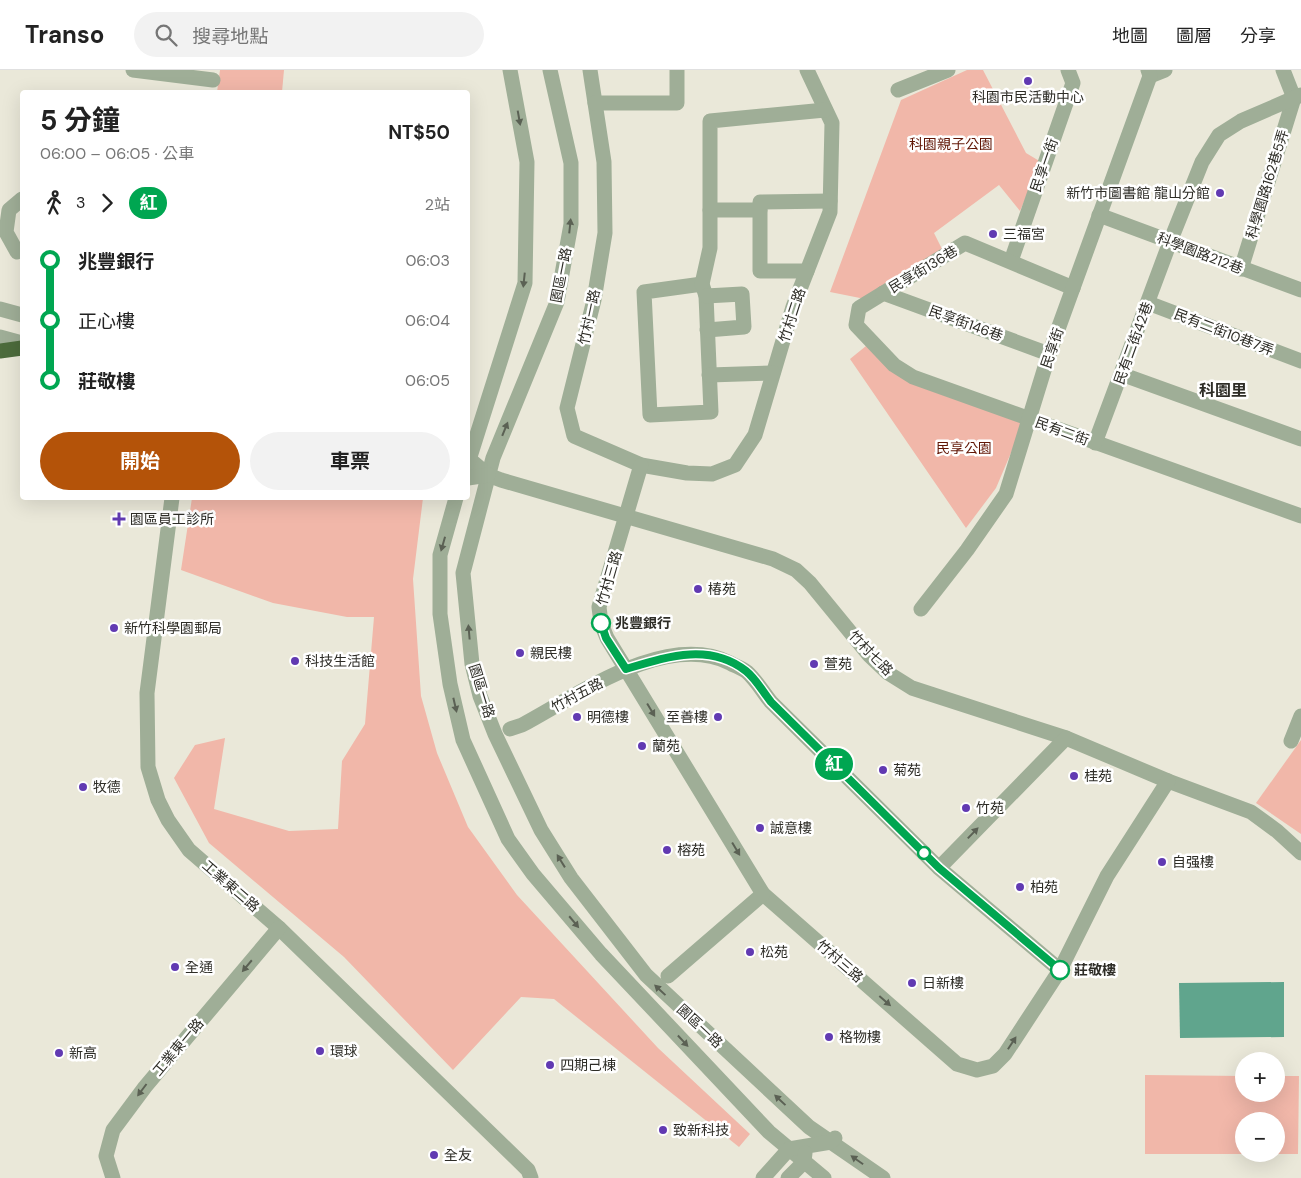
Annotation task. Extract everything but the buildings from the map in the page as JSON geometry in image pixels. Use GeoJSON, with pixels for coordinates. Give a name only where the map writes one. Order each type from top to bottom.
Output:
{"type":"FeatureCollection","features":[{"type":"Feature","properties":{"kind":"highway"},"geometry":{"type":"LineString","coordinates":[[0,351],[20,348]]}},
{"type":"Feature","properties":{"kind":"street"},"geometry":{"type":"LineString","coordinates":[[133,70],[213,81]]}},
{"type":"Feature","properties":{"kind":"street"},"geometry":{"type":"LineString","coordinates":[[470,454],[525,283],[527,162],[510,70]]}},
{"type":"Feature","properties":{"kind":"street","name":"園區一路"},"geometry":{"type":"LineString","coordinates":[[550,70],[571,163],[571,224],[557,302],[494,478],[464,573],[472,664],[480,696],[495,734],[541,830],[571,878],[655,985],[808,1120],[882,1178]]}},
{"type":"Feature","properties":{"kind":"street","name":"竹村一路"},"geometry":{"type":"LineString","coordinates":[[590,70],[604,162],[605,233],[594,300],[567,408],[574,436],[641,465]]}},
{"type":"Feature","properties":{"kind":"street"},"geometry":{"type":"LineString","coordinates":[[595,103],[677,103],[677,70]]}},
{"type":"Feature","properties":{"kind":"street","name":"竹村二路"},"geometry":{"type":"LineString","coordinates":[[641,465],[687,473],[712,474],[735,465],[755,435],[793,308],[830,212],[832,123],[807,70]]}},
{"type":"Feature","properties":{"kind":"street"},"geometry":{"type":"LineString","coordinates":[[898,90],[948,70]]}},
{"type":"Feature","properties":{"kind":"street","name":"民享一街"},"geometry":{"type":"LineString","coordinates":[[1011,261],[1073,83],[1068,70]]}},
{"type":"Feature","properties":{"kind":"street"},"geometry":{"type":"LineString","coordinates":[[1149,73],[1165,70]]}},
{"type":"Feature","properties":{"kind":"street"},"geometry":{"type":"LineString","coordinates":[[1283,70],[1297,97]]}},
{"type":"Feature","properties":{"kind":"street","name":"民享街"},"geometry":{"type":"LineString","coordinates":[[921,609],[967,550],[1006,494],[1049,354],[1149,73]]}},
{"type":"Feature","properties":{"kind":"street","name":"民有二街42巷"},"geometry":{"type":"LineString","coordinates":[[1095,443],[1202,162],[1219,134],[1242,121],[1297,97]]}},
{"type":"Feature","properties":{"kind":"street","name":"科學園路162巷5弄"},"geometry":{"type":"LineString","coordinates":[[1241,269],[1297,97]]}},
{"type":"Feature","properties":{"kind":"street"},"geometry":{"type":"LineString","coordinates":[[707,330],[744,327],[742,294],[704,290],[644,292],[650,415],[711,412],[704,290],[710,248],[710,121],[826,110]]}},
{"type":"Feature","properties":{"kind":"street"},"geometry":{"type":"LineString","coordinates":[[17,252],[6,232],[9,210],[20,201]]}},
{"type":"Feature","properties":{"kind":"street"},"geometry":{"type":"LineString","coordinates":[[807,271],[760,271],[760,202],[830,201]]}},
{"type":"Feature","properties":{"kind":"street"},"geometry":{"type":"LineString","coordinates":[[710,210],[760,210]]}},
{"type":"Feature","properties":{"kind":"street","name":"科學園路212巷"},"geometry":{"type":"LineString","coordinates":[[1099,215],[1301,290]]}},
{"type":"Feature","properties":{"kind":"street","name":"民享街136巷"},"geometry":{"type":"LineString","coordinates":[[859,308],[965,243],[1073,288]]}},
{"type":"Feature","properties":{"kind":"street","name":"民享街146巷"},"geometry":{"type":"LineString","coordinates":[[883,293],[1049,354]]}},
{"type":"Feature","properties":{"kind":"street","name":"民有二街10巷7弄"},"geometry":{"type":"LineString","coordinates":[[1148,303],[1301,361]]}},
{"type":"Feature","properties":{"kind":"street","name":"民有二街"},"geometry":{"type":"LineString","coordinates":[[859,308],[856,325],[894,365],[913,377],[1095,443],[1300,511]]}},
{"type":"Feature","properties":{"kind":"street"},"geometry":{"type":"LineString","coordinates":[[0,309],[20,315]]}},
{"type":"Feature","properties":{"kind":"street"},"geometry":{"type":"LineString","coordinates":[[0,337],[20,342]]}},
{"type":"Feature","properties":{"kind":"street"},"geometry":{"type":"LineString","coordinates":[[709,374],[773,373]]}},
{"type":"Feature","properties":{"kind":"street"},"geometry":{"type":"LineString","coordinates":[[1121,374],[1301,439]]}},
{"type":"Feature","properties":{"kind":"street"},"geometry":{"type":"LineString","coordinates":[[470,461],[494,478]]}},
{"type":"Feature","properties":{"kind":"street"},"geometry":{"type":"LineString","coordinates":[[626,517],[641,465]]}},
{"type":"Feature","properties":{"kind":"street"},"geometry":{"type":"LineString","coordinates":[[470,478],[494,478]]}},
{"type":"Feature","properties":{"kind":"street","name":"竹村七路"},"geometry":{"type":"LineString","coordinates":[[494,478],[773,559],[796,570],[810,583],[869,655],[888,673],[912,688],[1066,738],[1168,781],[1251,812],[1278,831],[1301,853]]}},
{"type":"Feature","properties":{"kind":"street","name":"工業東二路"},"geometry":{"type":"LineString","coordinates":[[172,500],[147,693],[146,741],[150,777],[168,820],[189,850],[279,928],[528,1170],[531,1178]]}},
{"type":"Feature","properties":{"kind":"street","name":"園區一路"},"geometry":{"type":"LineString","coordinates":[[455,500],[440,555],[440,614],[450,684],[464,740],[508,839],[533,874],[601,954],[769,1132],[824,1178]]}},
{"type":"Feature","properties":{"kind":"street","name":"竹村三路"},"geometry":{"type":"LineString","coordinates":[[626,517],[599,607],[601,623],[606,638],[763,894],[957,1064],[977,1070],[993,1066],[1005,1054],[1060,970],[1108,876],[1168,781]]}},
{"type":"Feature","properties":{"kind":"street","name":"竹村五路"},"geometry":{"type":"LineString","coordinates":[[510,729],[626,669],[665,657],[692,653],[718,657],[746,671],[771,702],[939,868],[1060,970]]}},
{"type":"Feature","properties":{"kind":"street"},"geometry":{"type":"LineString","coordinates":[[1291,741],[1301,716]]}},
{"type":"Feature","properties":{"kind":"street"},"geometry":{"type":"LineString","coordinates":[[939,868],[1066,738]]}},
{"type":"Feature","properties":{"kind":"street"},"geometry":{"type":"LineString","coordinates":[[668,976],[763,894]]}},
{"type":"Feature","properties":{"kind":"street","name":"工業東一路"},"geometry":{"type":"LineString","coordinates":[[112,1178],[106,1156],[113,1130],[144,1086],[279,928]]}},
{"type":"Feature","properties":{"kind":"street"},"geometry":{"type":"LineString","coordinates":[[788,1178],[804,1162],[808,1120]]}},
{"type":"Feature","properties":{"kind":"street"},"geometry":{"type":"LineString","coordinates":[[762,1178],[789,1149],[834,1139]]}},
{"type":"Feature","properties":{"kind":"green space"},"geometry":{"type":"Polygon","coordinates":[[[220,70],[284,70],[282,90],[217,90],[220,70]]]}},
{"type":"Feature","properties":{"kind":"green space","name":"科園親子公園"},"geometry":{"type":"Polygon","coordinates":[[[967,70],[983,70],[1026,153],[1041,162],[1020,211],[999,185],[934,233],[944,253],[865,299],[830,292],[901,100],[967,70]]]}},
{"type":"Feature","properties":{"kind":"green space","name":"民享公園"},"geometry":{"type":"Polygon","coordinates":[[[866,346],[888,366],[1024,422],[996,488],[966,528],[850,359],[866,346]]]}},
{"type":"Feature","properties":{"kind":"green space"},"geometry":{"type":"Polygon","coordinates":[[[192,500],[423,500],[413,579],[421,696],[437,753],[468,827],[517,895],[658,1048],[750,1134],[739,1147],[554,999],[521,997],[453,1070],[344,957],[209,843],[174,778],[195,745],[225,738],[214,809],[289,831],[338,829],[342,761],[365,724],[374,617],[347,617],[273,603],[181,570],[192,500]]]}},
{"type":"Feature","properties":{"kind":"green space"},"geometry":{"type":"Polygon","coordinates":[[[1301,740],[1301,834],[1256,803],[1301,740]]]}},
{"type":"Feature","properties":{"kind":"green space"},"geometry":{"type":"Polygon","coordinates":[[[1145,1075],[1235,1076],[1235,1102],[1285,1102],[1285,1076],[1299,1076],[1298,1154],[1285,1154],[1285,1112],[1235,1112],[1235,1154],[1145,1154],[1145,1075]]]}},
{"type":"Feature","properties":{"kind":"shaded area"},"geometry":{"type":"Polygon","coordinates":[[[1284,982],[1284,1037],[1180,1038],[1179,983],[1284,982]]]}},
{"type":"Feature","properties":{"kind":"bus line","name":"紅"},"geometry":{"type":"LineString","coordinates":[[601,623],[606,638],[626,669],[665,657],[692,653],[718,657],[746,671],[771,702],[939,868],[1060,970]]}},
{"type":"Feature","properties":{"kind":"place","name":"科園市民活動中心"},"geometry":{"type":"Point","coordinates":[1028,81]}},
{"type":"Feature","properties":{"kind":"place","name":"新竹市圖書館 龍山分館"},"geometry":{"type":"Point","coordinates":[1220,193]}},
{"type":"Feature","properties":{"kind":"place","name":"三福宮"},"geometry":{"type":"Point","coordinates":[993,234]}},
{"type":"Feature","properties":{"kind":"place","name":"園區員工診所"},"geometry":{"type":"Point","coordinates":[119,519]}},
{"type":"Feature","properties":{"kind":"place","name":"椿苑"},"geometry":{"type":"Point","coordinates":[698,589]}},
{"type":"Feature","properties":{"kind":"place","name":"兆豐銀行"},"geometry":{"type":"Point","coordinates":[601,623]}},
{"type":"Feature","properties":{"kind":"place","name":"新竹科學園郵局"},"geometry":{"type":"Point","coordinates":[114,628]}},
{"type":"Feature","properties":{"kind":"place","name":"親民樓"},"geometry":{"type":"Point","coordinates":[520,653]}},
{"type":"Feature","properties":{"kind":"place","name":"科技生活館"},"geometry":{"type":"Point","coordinates":[295,661]}},
{"type":"Feature","properties":{"kind":"place","name":"萱苑"},"geometry":{"type":"Point","coordinates":[814,664]}},
{"type":"Feature","properties":{"kind":"place","name":"明德樓"},"geometry":{"type":"Point","coordinates":[577,717]}},
{"type":"Feature","properties":{"kind":"place","name":"至善樓"},"geometry":{"type":"Point","coordinates":[718,717]}},
{"type":"Feature","properties":{"kind":"place","name":"蘭苑"},"geometry":{"type":"Point","coordinates":[642,746]}},
{"type":"Feature","properties":{"kind":"place","name":"菊苑"},"geometry":{"type":"Point","coordinates":[883,770]}},
{"type":"Feature","properties":{"kind":"place","name":"桂苑"},"geometry":{"type":"Point","coordinates":[1074,776]}},
{"type":"Feature","properties":{"kind":"place","name":"牧德"},"geometry":{"type":"Point","coordinates":[83,787]}},
{"type":"Feature","properties":{"kind":"place","name":"竹苑"},"geometry":{"type":"Point","coordinates":[966,808]}},
{"type":"Feature","properties":{"kind":"place","name":"誠意樓"},"geometry":{"type":"Point","coordinates":[760,828]}},
{"type":"Feature","properties":{"kind":"place","name":"榕苑"},"geometry":{"type":"Point","coordinates":[667,850]}},
{"type":"Feature","properties":{"kind":"place","name":"自强樓"},"geometry":{"type":"Point","coordinates":[1162,862]}},
{"type":"Feature","properties":{"kind":"place","name":"柏苑"},"geometry":{"type":"Point","coordinates":[1020,887]}},
{"type":"Feature","properties":{"kind":"place","name":"松苑"},"geometry":{"type":"Point","coordinates":[750,952]}},
{"type":"Feature","properties":{"kind":"place","name":"全通"},"geometry":{"type":"Point","coordinates":[175,967]}},
{"type":"Feature","properties":{"kind":"place","name":"莊敬樓"},"geometry":{"type":"Point","coordinates":[1060,970]}},
{"type":"Feature","properties":{"kind":"place","name":"日新樓"},"geometry":{"type":"Point","coordinates":[912,983]}},
{"type":"Feature","properties":{"kind":"place","name":"格物樓"},"geometry":{"type":"Point","coordinates":[829,1037]}},
{"type":"Feature","properties":{"kind":"place","name":"環球"},"geometry":{"type":"Point","coordinates":[320,1051]}},
{"type":"Feature","properties":{"kind":"place","name":"新高"},"geometry":{"type":"Point","coordinates":[59,1053]}},
{"type":"Feature","properties":{"kind":"place","name":"四期己棟"},"geometry":{"type":"Point","coordinates":[550,1065]}},
{"type":"Feature","properties":{"kind":"place","name":"致新科技"},"geometry":{"type":"Point","coordinates":[663,1130]}},
{"type":"Feature","properties":{"kind":"place","name":"全友"},"geometry":{"type":"Point","coordinates":[434,1155]}},
{"type":"Feature","properties":{"kind":"district","name":"科園里"},"geometry":{"type":"Point","coordinates":[1223,390]}}]}
